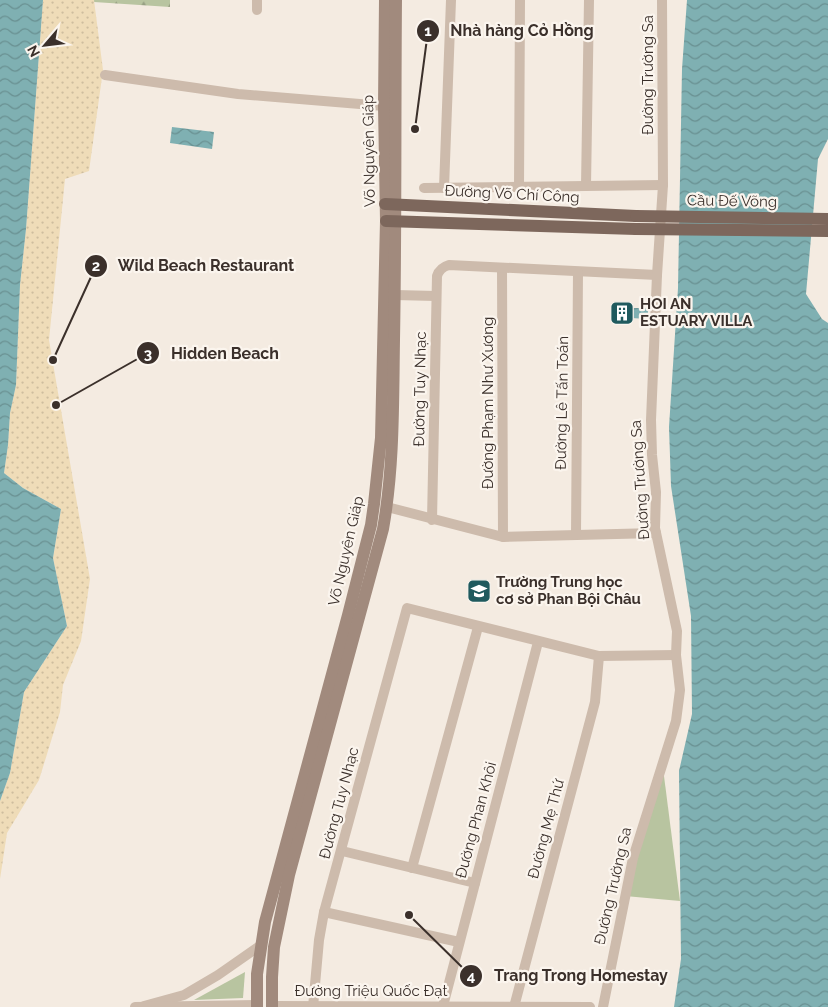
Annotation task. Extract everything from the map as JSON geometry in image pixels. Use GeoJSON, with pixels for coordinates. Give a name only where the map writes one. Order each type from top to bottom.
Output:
{"type":"FeatureCollection","features":[{"type":"Feature","properties":{"kind":"main road","name":"Võ Nguyên Giáp"},"geometry":{"type":"LineString","coordinates":[[385,0],[384,106],[390,145]]}},
{"type":"Feature","properties":{"kind":"main road","name":"Võ Nguyên Giáp"},"geometry":{"type":"LineString","coordinates":[[272,1006],[272,977],[277,925],[383,529],[381,438],[391,221],[390,145],[396,0]]}},
{"type":"Feature","properties":{"kind":"main road","name":"Đường Võ Chí Công"},"geometry":{"type":"LineString","coordinates":[[391,205],[636,222]]}},
{"type":"Feature","properties":{"kind":"main road","name":"Cầu Đế Võng"},"geometry":{"type":"LineString","coordinates":[[636,222],[828,219]]}},
{"type":"Feature","properties":{"kind":"main road","name":"Võ Nguyên Giáp"},"geometry":{"type":"LineString","coordinates":[[257,1006],[257,974],[260,945],[277,871],[351,606],[371,525],[381,505],[392,441],[395,295],[391,221]]}},
{"type":"Feature","properties":{"kind":"main road","name":"Đường Võ Chí Công"},"geometry":{"type":"LineString","coordinates":[[391,221],[636,222]]}},
{"type":"Feature","properties":{"kind":"main road","name":"Cầu Đế Võng"},"geometry":{"type":"LineString","coordinates":[[636,222],[828,231]]}},
{"type":"Feature","properties":{"kind":"main road"},"geometry":{"type":"LineString","coordinates":[[257,1006],[272,1006]]}},
{"type":"Feature","properties":{"kind":"street"},"geometry":{"type":"LineString","coordinates":[[444,188],[451,0]]}},
{"type":"Feature","properties":{"kind":"street"},"geometry":{"type":"LineString","coordinates":[[519,187],[520,0]]}},
{"type":"Feature","properties":{"kind":"street"},"geometry":{"type":"LineString","coordinates":[[586,186],[589,0]]}},
{"type":"Feature","properties":{"kind":"street","name":"Đường Trường Sa"},"geometry":{"type":"LineString","coordinates":[[603,1007],[633,858],[676,721],[680,690],[676,655],[676,624],[656,533],[656,492],[651,420],[656,276],[664,185],[662,0]]}},
{"type":"Feature","properties":{"kind":"street"},"geometry":{"type":"LineString","coordinates":[[105,75],[238,94],[384,106]]}},
{"type":"Feature","properties":{"kind":"street"},"geometry":{"type":"LineString","coordinates":[[424,188],[664,185]]}},
{"type":"Feature","properties":{"kind":"street","name":"Đường Tuy Nhạc"},"geometry":{"type":"LineString","coordinates":[[432,520],[436,276],[443,267],[449,265],[502,268]]}},
{"type":"Feature","properties":{"kind":"street"},"geometry":{"type":"LineString","coordinates":[[502,268],[656,276]]}},
{"type":"Feature","properties":{"kind":"street","name":"Đường Phạm Như Xương"},"geometry":{"type":"LineString","coordinates":[[502,268],[503,537]]}},
{"type":"Feature","properties":{"kind":"street","name":"Đường Lê Tấn Toán"},"geometry":{"type":"LineString","coordinates":[[576,535],[578,272]]}},
{"type":"Feature","properties":{"kind":"street"},"geometry":{"type":"LineString","coordinates":[[395,295],[436,296]]}},
{"type":"Feature","properties":{"kind":"street"},"geometry":{"type":"LineString","coordinates":[[381,505],[432,520],[503,537],[656,533]]}},
{"type":"Feature","properties":{"kind":"street","name":"Đường Tuy Nhạc"},"geometry":{"type":"LineString","coordinates":[[313,1006],[319,940],[324,912],[407,608],[478,627]]}},
{"type":"Feature","properties":{"kind":"street"},"geometry":{"type":"LineString","coordinates":[[412,868],[478,627],[599,656],[676,655]]}},
{"type":"Feature","properties":{"kind":"street","name":"Đường Phan Khôi"},"geometry":{"type":"LineString","coordinates":[[443,1006],[538,642]]}},
{"type":"Feature","properties":{"kind":"street","name":"Đường Mẹ Thứ"},"geometry":{"type":"LineString","coordinates":[[514,1007],[595,702],[599,656]]}},
{"type":"Feature","properties":{"kind":"street"},"geometry":{"type":"LineString","coordinates":[[342,851],[475,883]]}},
{"type":"Feature","properties":{"kind":"street"},"geometry":{"type":"LineString","coordinates":[[324,912],[459,942]]}},
{"type":"Feature","properties":{"kind":"street"},"geometry":{"type":"LineString","coordinates":[[140,1006],[184,995],[218,976],[260,945]]}},
{"type":"Feature","properties":{"kind":"street"},"geometry":{"type":"LineString","coordinates":[[140,1006],[257,1006]]}},
{"type":"Feature","properties":{"kind":"street","name":"Đường Triệu Quốc Đạt"},"geometry":{"type":"LineString","coordinates":[[272,1006],[590,1007]]}},
{"type":"Feature","properties":{"kind":"green space"},"geometry":{"type":"Polygon","coordinates":[[[94,0],[170,0],[170,7],[94,2],[94,0]]]}},
{"type":"Feature","properties":{"kind":"green space"},"geometry":{"type":"Polygon","coordinates":[[[660,770],[664,776],[680,901],[625,896],[660,770]]]}},
{"type":"Feature","properties":{"kind":"green space"},"geometry":{"type":"Polygon","coordinates":[[[245,972],[243,998],[194,1000],[245,972]]]}},
{"type":"Feature","properties":{"kind":"sand"},"geometry":{"type":"Polygon","coordinates":[[[43,0],[94,0],[103,70],[89,171],[65,179],[49,340],[90,579],[81,641],[63,685],[60,712],[39,780],[7,833],[0,879],[0,801],[10,773],[24,692],[67,626],[53,558],[61,509],[23,488],[4,473],[10,413],[16,385],[20,285],[43,0]]]}},
{"type":"Feature","properties":{"kind":"water"},"geometry":{"type":"Polygon","coordinates":[[[0,0],[43,0],[20,285],[16,385],[10,413],[4,473],[23,488],[61,509],[53,558],[67,626],[24,692],[10,773],[0,801],[0,0]]]}},
{"type":"Feature","properties":{"kind":"water"},"geometry":{"type":"Polygon","coordinates":[[[687,0],[828,0],[828,139],[818,159],[806,294],[822,319],[828,323],[828,1007],[674,1007],[681,959],[679,771],[692,714],[691,616],[671,486],[669,427],[678,288],[682,69],[687,0]]]}},
{"type":"Feature","properties":{"kind":"water"},"geometry":{"type":"Polygon","coordinates":[[[172,127],[214,132],[212,149],[170,143],[172,127]]]}},
{"type":"Feature","properties":{"kind":"water"},"geometry":{"type":"Polygon","coordinates":[[[631,308],[648,308],[648,319],[631,318],[631,308]]]}},
{"type":"Feature","properties":{"kind":"place","name":"Nhà hàng Cỏ Hồng"},"geometry":{"type":"Point","coordinates":[415,129]}},
{"type":"Feature","properties":{"kind":"place","name":"HOI AN ESTUARY VILLA"},"geometry":{"type":"Point","coordinates":[622,313]}},
{"type":"Feature","properties":{"kind":"place","name":"Wild Beach Restaurant"},"geometry":{"type":"Point","coordinates":[53,360]}},
{"type":"Feature","properties":{"kind":"place","name":"Hidden Beach"},"geometry":{"type":"Point","coordinates":[56,405]}},
{"type":"Feature","properties":{"kind":"place","name":"Trường Trung học cơ sở Phan Bội Châu"},"geometry":{"type":"Point","coordinates":[479,591]}},
{"type":"Feature","properties":{"kind":"place","name":"Trang Trong Homestay"},"geometry":{"type":"Point","coordinates":[409,915]}}]}
